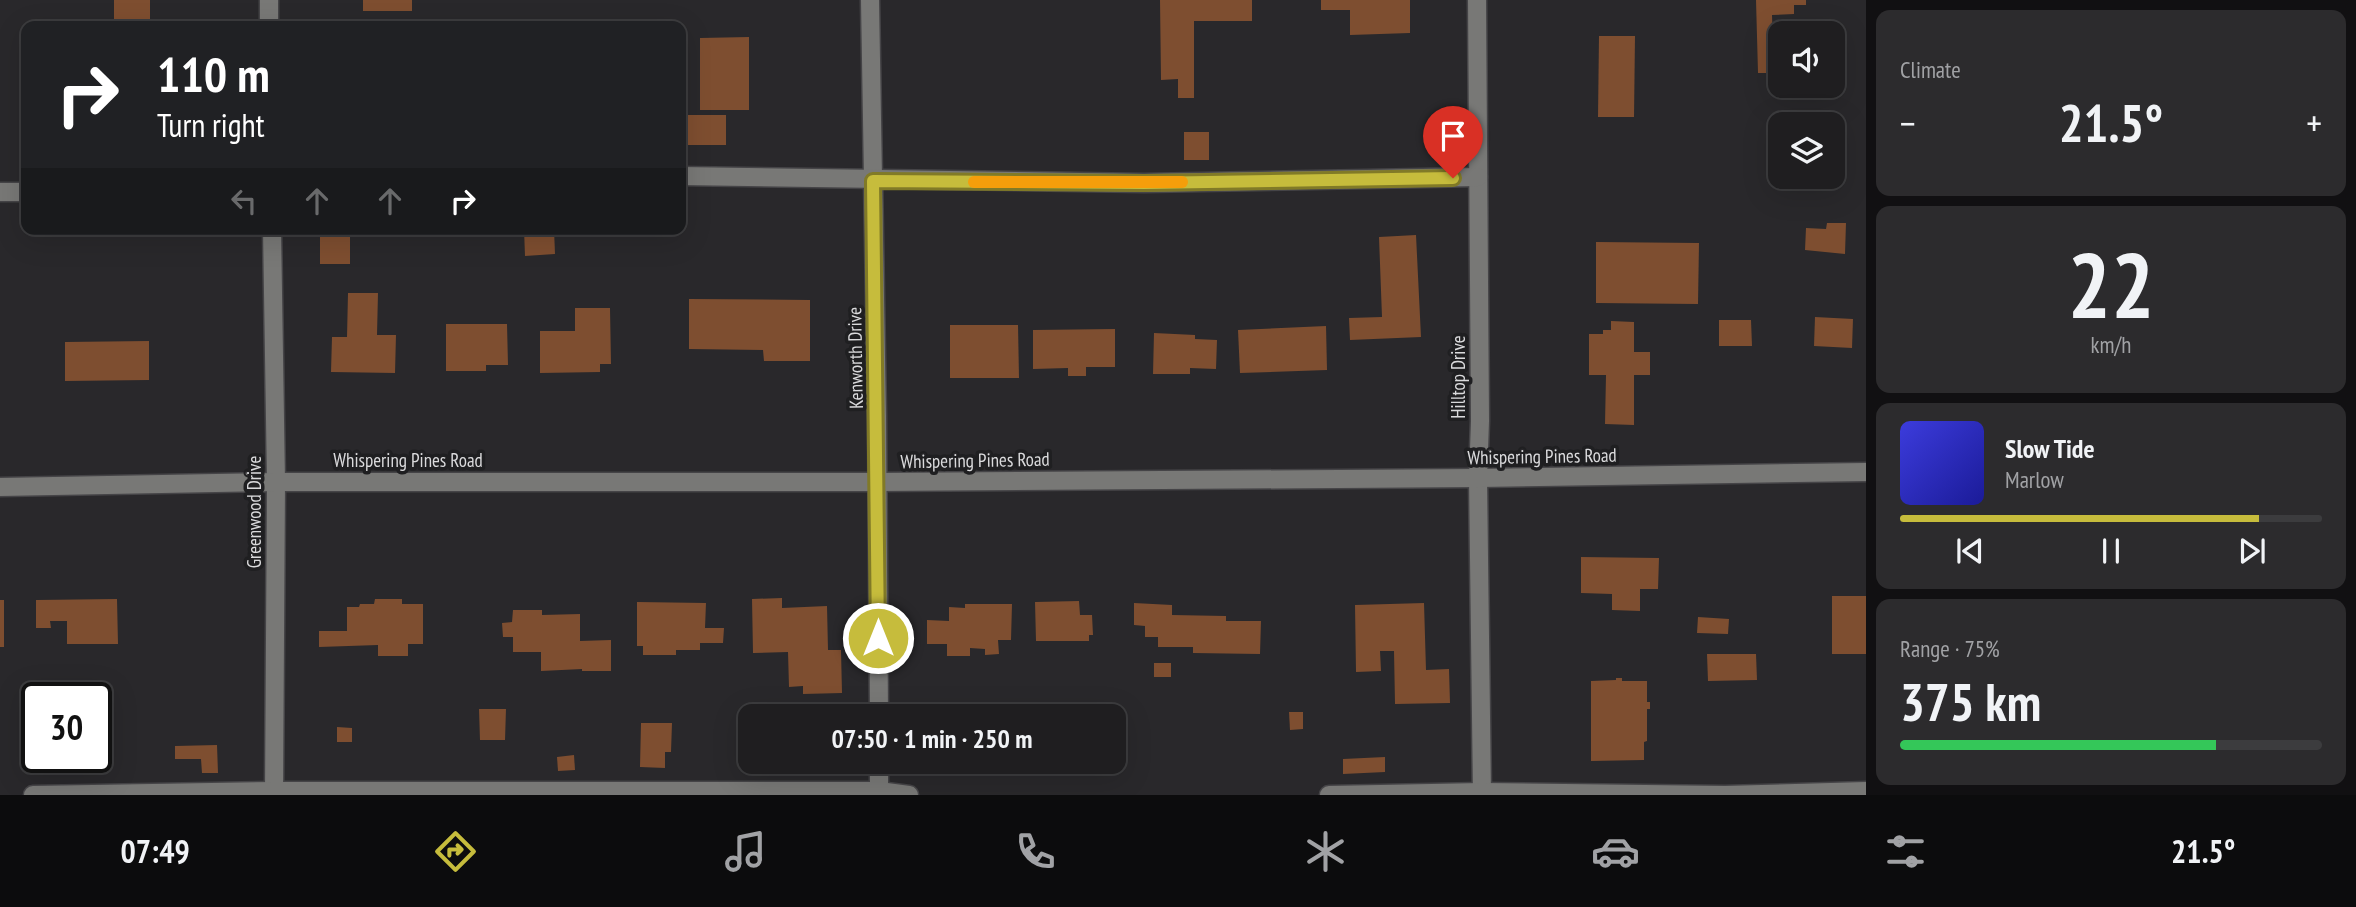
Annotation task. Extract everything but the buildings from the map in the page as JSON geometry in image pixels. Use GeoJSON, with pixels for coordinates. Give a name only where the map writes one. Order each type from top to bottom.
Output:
{"type":"FeatureCollection","features":[{"type":"Feature","properties":{"kind":"street"},"geometry":{"type":"LineString","coordinates":[[269,0],[269,21]]}},
{"type":"Feature","properties":{"kind":"street","name":"Kenworth Drive"},"geometry":{"type":"LineString","coordinates":[[870,0],[879,704]]}},
{"type":"Feature","properties":{"kind":"street","name":"Hilltop Drive"},"geometry":{"type":"LineString","coordinates":[[1477,0],[1482,793]]}},
{"type":"Feature","properties":{"kind":"street"},"geometry":{"type":"LineString","coordinates":[[686,176],[1144,183],[1478,177]]}},
{"type":"Feature","properties":{"kind":"street"},"geometry":{"type":"LineString","coordinates":[[0,192],[21,192]]}},
{"type":"Feature","properties":{"kind":"street","name":"Greenwood Drive"},"geometry":{"type":"LineString","coordinates":[[272,235],[276,482],[274,793]]}},
{"type":"Feature","properties":{"kind":"street","name":"Whispering Pines Road"},"geometry":{"type":"LineString","coordinates":[[0,487],[276,482],[1478,478],[1866,472]]}},
{"type":"Feature","properties":{"kind":"street"},"geometry":{"type":"LineString","coordinates":[[879,774],[879,793]]}},
{"type":"Feature","properties":{"kind":"street"},"geometry":{"type":"LineString","coordinates":[[1329,795],[1866,791]]}},
{"type":"Feature","properties":{"kind":"street"},"geometry":{"type":"LineString","coordinates":[[33,795],[909,795]]}},
{"type":"Feature","properties":{"kind":"slow traffic"},"geometry":{"type":"LineString","coordinates":[[974,182],[1182,182]]}},
{"type":"Feature","properties":{"kind":"route"},"geometry":{"type":"LineString","coordinates":[[878,638],[873,181],[1144,183],[1453,178]]}}]}
